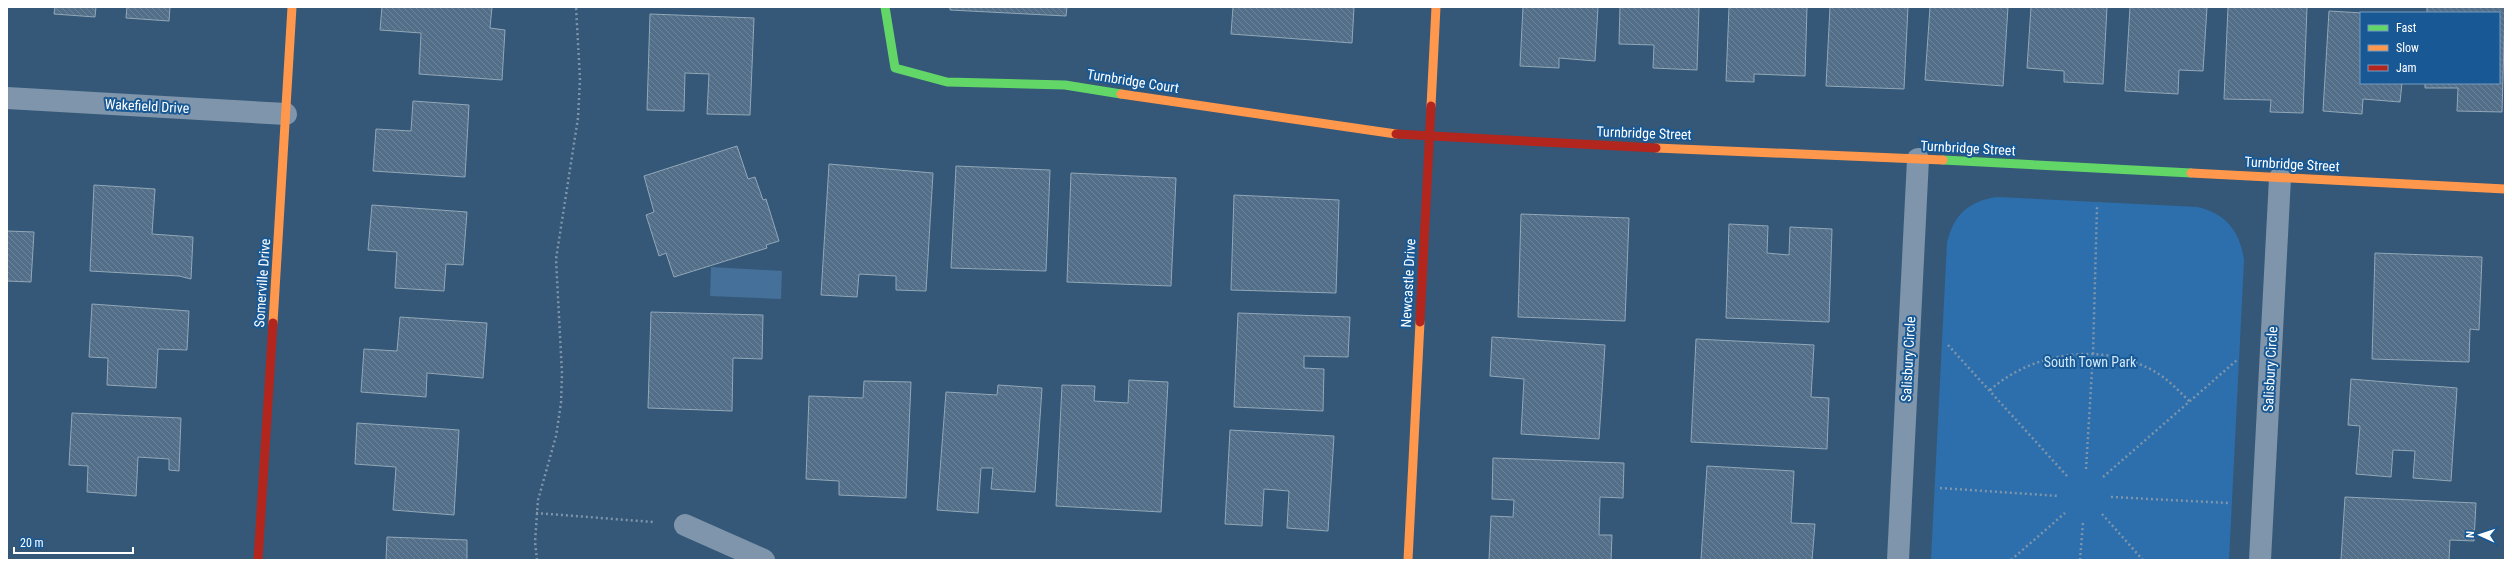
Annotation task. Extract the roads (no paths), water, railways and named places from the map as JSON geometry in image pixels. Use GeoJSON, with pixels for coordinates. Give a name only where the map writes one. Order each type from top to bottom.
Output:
{"type":"FeatureCollection","features":[{"type":"Feature","properties":{"kind":"street","name":"Somerville Drive"},"geometry":{"type":"LineString","coordinates":[[258,560],[292,7]]}},
{"type":"Feature","properties":{"kind":"street","name":"Turnbridge Court"},"geometry":{"type":"LineString","coordinates":[[885,7],[895,68],[947,82],[1065,85],[1372,132],[1430,136]]}},
{"type":"Feature","properties":{"kind":"street","name":"Newcastle Drive"},"geometry":{"type":"LineString","coordinates":[[1408,560],[1436,7]]}},
{"type":"Feature","properties":{"kind":"street","name":"Wakefield Drive"},"geometry":{"type":"LineString","coordinates":[[7,98],[286,114]]}},
{"type":"Feature","properties":{"kind":"street","name":"Turnbridge Street"},"geometry":{"type":"LineString","coordinates":[[1430,136],[1495,141],[1918,159],[2505,189]]}},
{"type":"Feature","properties":{"kind":"street","name":"Salisbury Circle"},"geometry":{"type":"LineString","coordinates":[[1898,560],[1918,159]]}},
{"type":"Feature","properties":{"kind":"street","name":"Salisbury Circle"},"geometry":{"type":"LineString","coordinates":[[2260,560],[2280,178]]}},
{"type":"Feature","properties":{"kind":"street"},"geometry":{"type":"LineString","coordinates":[[685,525],[764,560]]}},
{"type":"Feature","properties":{"kind":"park label","name":"South Town Park"},"geometry":{"type":"Point","coordinates":[2090,362]}}]}
